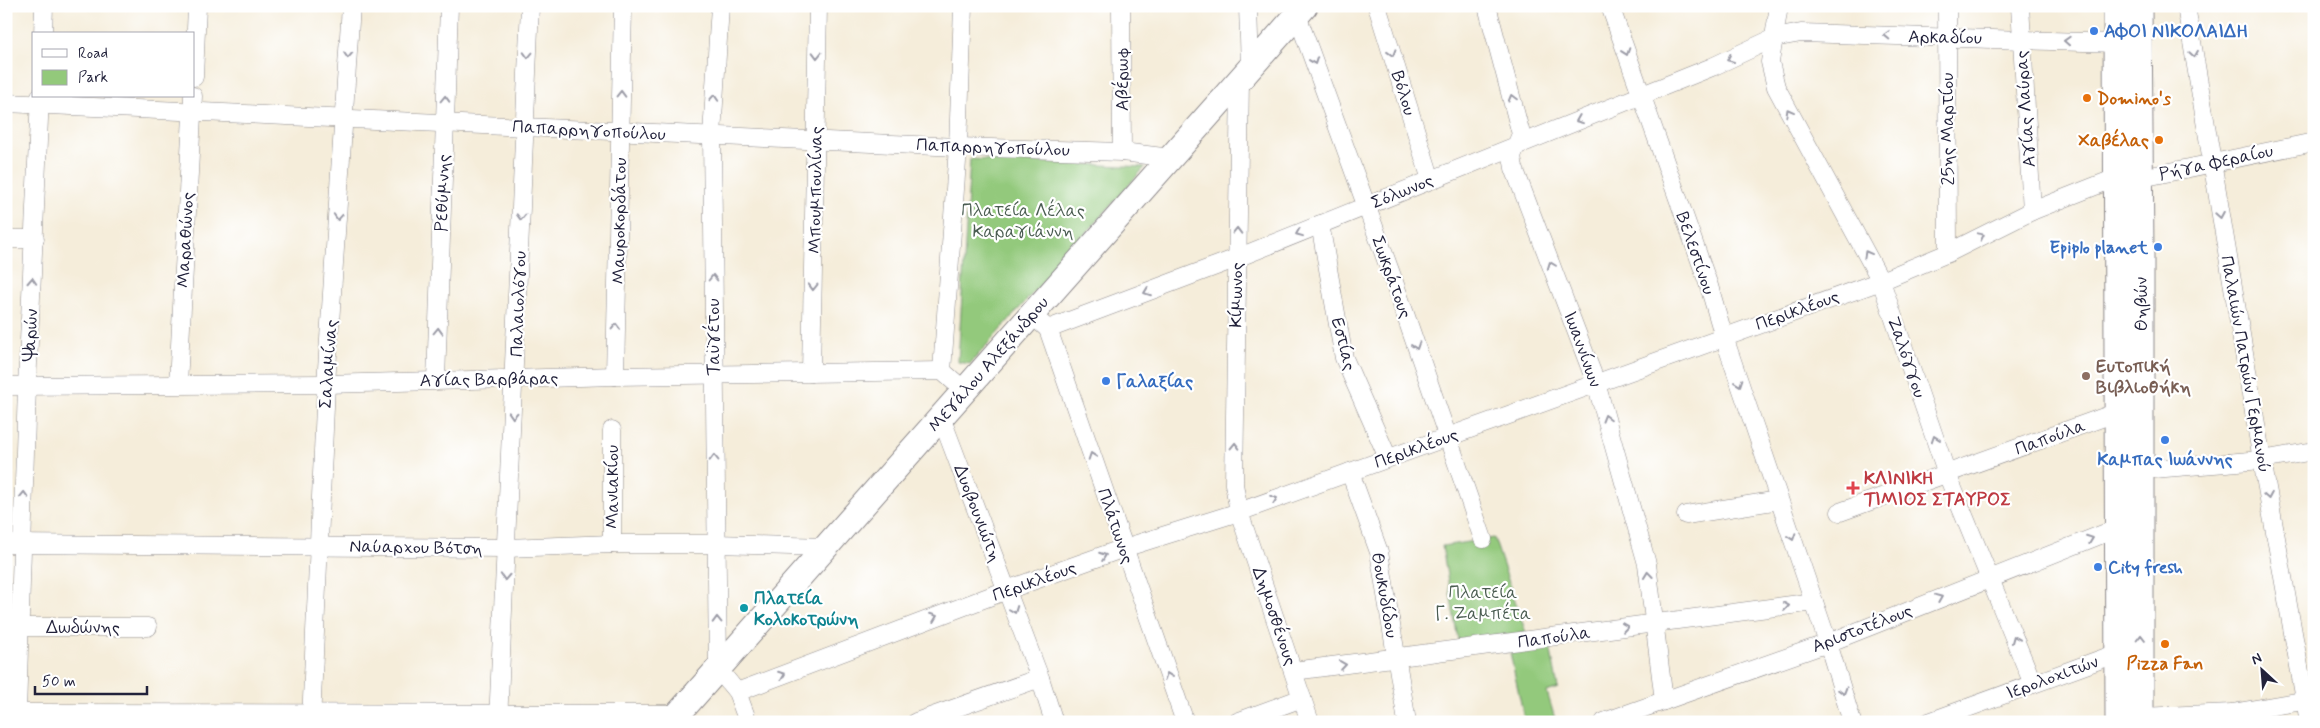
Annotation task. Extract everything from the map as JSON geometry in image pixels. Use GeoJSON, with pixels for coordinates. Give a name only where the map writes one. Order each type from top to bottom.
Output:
{"type":"FeatureCollection","features":[{"type":"Feature","properties":{"kind":"main road","name":"Θηβών"},"geometry":{"type":"LineString","coordinates":[[2116,6],[2116,43],[2129,178],[2141,470],[2133,720]]}},
{"type":"Feature","properties":{"kind":"main road","name":"Θηβών"},"geometry":{"type":"LineString","coordinates":[[2133,720],[2118,654],[2118,412],[2139,6]]}},
{"type":"Feature","properties":{"kind":"main road","name":"Μεγάλου Αλεξάνδρου"},"geometry":{"type":"LineString","coordinates":[[675,718],[965,391],[1040,322],[1171,158],[1301,11]]}},
{"type":"Feature","properties":{"kind":"street"},"geometry":{"type":"LineString","coordinates":[[42,32],[44,6]]}},
{"type":"Feature","properties":{"kind":"street"},"geometry":{"type":"LineString","coordinates":[[195,53],[197,6]]}},
{"type":"Feature","properties":{"kind":"street","name":"Σαλαμίνας"},"geometry":{"type":"LineString","coordinates":[[311,717],[326,384],[351,6]]}},
{"type":"Feature","properties":{"kind":"street","name":"Ρεθύμνης"},"geometry":{"type":"LineString","coordinates":[[436,380],[449,6]]}},
{"type":"Feature","properties":{"kind":"street","name":"Παλαιολόγου"},"geometry":{"type":"LineString","coordinates":[[498,718],[530,6]]}},
{"type":"Feature","properties":{"kind":"street","name":"Μαυροκορδάτου"},"geometry":{"type":"LineString","coordinates":[[615,376],[623,6]]}},
{"type":"Feature","properties":{"kind":"street","name":"Ταϋγέτου"},"geometry":{"type":"LineString","coordinates":[[718,669],[715,544],[712,135],[720,6]]}},
{"type":"Feature","properties":{"kind":"street","name":"Μπουμπουλίνας"},"geometry":{"type":"LineString","coordinates":[[811,373],[818,6]]}},
{"type":"Feature","properties":{"kind":"street"},"geometry":{"type":"LineString","coordinates":[[963,6],[958,147],[942,371],[965,391]]}},
{"type":"Feature","properties":{"kind":"street","name":"Αβέρωφ"},"geometry":{"type":"LineString","coordinates":[[1121,6],[1122,152]]}},
{"type":"Feature","properties":{"kind":"street","name":"Κίμωνος"},"geometry":{"type":"LineString","coordinates":[[1239,512],[1234,484],[1237,258],[1248,6]]}},
{"type":"Feature","properties":{"kind":"street","name":"Βόλου"},"geometry":{"type":"LineString","coordinates":[[1378,6],[1431,180]]}},
{"type":"Feature","properties":{"kind":"street","name":"Ιωαννίνων"},"geometry":{"type":"LineString","coordinates":[[1487,6],[1521,134],[1512,156],[1514,168],[1596,383],[1647,564],[1664,701]]}},
{"type":"Feature","properties":{"kind":"street","name":"Βελεστίνου"},"geometry":{"type":"LineString","coordinates":[[1610,6],[1709,286],[1724,337],[1828,643],[1852,722]]}},
{"type":"Feature","properties":{"kind":"street","name":"Ζαλόγγου"},"geometry":{"type":"LineString","coordinates":[[1779,6],[1770,62],[1776,88],[1881,281],[1947,474],[2033,684]]}},
{"type":"Feature","properties":{"kind":"street","name":"25ης Μαρτίου"},"geometry":{"type":"LineString","coordinates":[[1947,6],[1948,252]]}},
{"type":"Feature","properties":{"kind":"street","name":"Αγίας Λαύρας"},"geometry":{"type":"LineString","coordinates":[[2020,6],[2020,38],[2032,211]]}},
{"type":"Feature","properties":{"kind":"street","name":"Παλαιών Πατρών Γερμανού"},"geometry":{"type":"LineString","coordinates":[[2186,6],[2262,460],[2310,700],[2309,722]]}},
{"type":"Feature","properties":{"kind":"street","name":"Σωκράτους"},"geometry":{"type":"LineString","coordinates":[[1301,11],[1366,206],[1483,539]]}},
{"type":"Feature","properties":{"kind":"street","name":"Αρκαδίου"},"geometry":{"type":"LineString","coordinates":[[1774,38],[1801,33],[2020,38],[2116,43]]}},
{"type":"Feature","properties":{"kind":"street","name":"Σόλωνος"},"geometry":{"type":"LineString","coordinates":[[1040,322],[1237,258],[1712,67],[1774,38]]}},
{"type":"Feature","properties":{"kind":"street","name":"Παπαρρηγοπούλου"},"geometry":{"type":"LineString","coordinates":[[6,103],[40,100],[192,104],[344,118],[958,147],[1122,152],[1171,158]]}},
{"type":"Feature","properties":{"kind":"street","name":"Ψαρών"},"geometry":{"type":"LineString","coordinates":[[13,718],[18,627],[14,544],[27,386],[40,100]]}},
{"type":"Feature","properties":{"kind":"street","name":"Μαραθώνος"},"geometry":{"type":"LineString","coordinates":[[178,384],[192,104]]}},
{"type":"Feature","properties":{"kind":"street","name":"Ρήγα Φεραίου"},"geometry":{"type":"LineString","coordinates":[[2129,178],[2314,142]]}},
{"type":"Feature","properties":{"kind":"street","name":"Περικλέους"},"geometry":{"type":"LineString","coordinates":[[737,692],[1006,590],[1124,548],[1239,512],[1881,281],[1948,252],[2032,211],[2108,181],[2129,178]]}},
{"type":"Feature","properties":{"kind":"street","name":"Εστίας"},"geometry":{"type":"LineString","coordinates":[[1320,224],[1344,358],[1388,458]]}},
{"type":"Feature","properties":{"kind":"street"},"geometry":{"type":"LineString","coordinates":[[6,239],[34,239]]}},
{"type":"Feature","properties":{"kind":"street","name":"Πλάτωνος"},"geometry":{"type":"LineString","coordinates":[[1040,322],[1124,548],[1185,722]]}},
{"type":"Feature","properties":{"kind":"street","name":"Αγίας Βαρβάρας"},"geometry":{"type":"LineString","coordinates":[[6,386],[326,384],[514,378],[942,371]]}},
{"type":"Feature","properties":{"kind":"street","name":"Παπούλα"},"geometry":{"type":"LineString","coordinates":[[1840,512],[2118,412]]}},
{"type":"Feature","properties":{"kind":"street","name":"Δυοβουνιώτη"},"geometry":{"type":"LineString","coordinates":[[942,417],[1040,678],[1054,722]]}},
{"type":"Feature","properties":{"kind":"street","name":"Μανιακίου"},"geometry":{"type":"LineString","coordinates":[[612,430],[612,544]]}},
{"type":"Feature","properties":{"kind":"street"},"geometry":{"type":"LineString","coordinates":[[2141,470],[2262,460],[2314,451]]}},
{"type":"Feature","properties":{"kind":"street","name":"Θουκυδίδου"},"geometry":{"type":"LineString","coordinates":[[1350,472],[1379,552],[1407,722]]}},
{"type":"Feature","properties":{"kind":"street"},"geometry":{"type":"LineString","coordinates":[[1686,516],[1779,500]]}},
{"type":"Feature","properties":{"kind":"street","name":"Δημοσθένους"},"geometry":{"type":"LineString","coordinates":[[1239,512],[1310,722]]}},
{"type":"Feature","properties":{"kind":"street","name":"Αριστοτέλους"},"geometry":{"type":"LineString","coordinates":[[1604,722],[1828,643],[2118,528]]}},
{"type":"Feature","properties":{"kind":"street","name":"Ναύαρχου Βότση"},"geometry":{"type":"LineString","coordinates":[[14,544],[506,548],[612,544],[715,544],[826,547]]}},
{"type":"Feature","properties":{"kind":"street","name":"Παπούλα"},"geometry":{"type":"LineString","coordinates":[[1294,671],[1814,602]]}},
{"type":"Feature","properties":{"kind":"street","name":"Δωδώνης"},"geometry":{"type":"LineString","coordinates":[[18,627],[148,627]]}},
{"type":"Feature","properties":{"kind":"street","name":"Ιερολοχιτών"},"geometry":{"type":"LineString","coordinates":[[1929,722],[2118,654]]}},
{"type":"Feature","properties":{"kind":"street"},"geometry":{"type":"LineString","coordinates":[[718,669],[737,692],[748,722]]}},
{"type":"Feature","properties":{"kind":"street"},"geometry":{"type":"LineString","coordinates":[[916,722],[1040,678]]}},
{"type":"Feature","properties":{"kind":"street"},"geometry":{"type":"LineString","coordinates":[[1237,722],[1302,698]]}},
{"type":"Feature","properties":{"kind":"street"},"geometry":{"type":"LineString","coordinates":[[2133,720],[2233,717],[2310,700]]}},
{"type":"Feature","properties":{"kind":"street"},"geometry":{"type":"LineString","coordinates":[[13,718],[675,718]]}},
{"type":"Feature","properties":{"kind":"green space","name":"Πλατεία Λέλας Καραγιάννη"},"geometry":{"type":"Polygon","coordinates":[[[970,159],[1145,167],[970,364],[958,362],[970,159]]]}},
{"type":"Feature","properties":{"kind":"green space","name":"Πλατεία Γ. Ζαμπέτα"},"geometry":{"type":"Polygon","coordinates":[[[1494,538],[1526,633],[1458,640],[1442,546],[1494,538]]]}},
{"type":"Feature","properties":{"kind":"green space","name":"Πλατεία Γ. Ζαμπέτα"},"geometry":{"type":"Polygon","coordinates":[[[1550,646],[1558,688],[1547,692],[1556,722],[1525,722],[1510,653],[1550,646]]]}},
{"type":"Feature","properties":{"kind":"place","name":"ΑΦΟΙ ΝΙΚΟΛΑΙΔΗ"},"geometry":{"type":"Point","coordinates":[2094,31]}},
{"type":"Feature","properties":{"kind":"place","name":"Domino's"},"geometry":{"type":"Point","coordinates":[2087,98]}},
{"type":"Feature","properties":{"kind":"place","name":"Χαβέλας"},"geometry":{"type":"Point","coordinates":[2159,140]}},
{"type":"Feature","properties":{"kind":"place","name":"Epiplo planet"},"geometry":{"type":"Point","coordinates":[2158,247]}},
{"type":"Feature","properties":{"kind":"place","name":"Ευτοπική Βιβλιοθήκη"},"geometry":{"type":"Point","coordinates":[2086,376]}},
{"type":"Feature","properties":{"kind":"place","name":"Γαλαξίας"},"geometry":{"type":"Point","coordinates":[1106,381]}},
{"type":"Feature","properties":{"kind":"place","name":"Καμπας Ιωάννης"},"geometry":{"type":"Point","coordinates":[2165,440]}},
{"type":"Feature","properties":{"kind":"place","name":"ΚΛΙΝΙΚΗ ΤΙΜΙΟΣ ΣΤΑΥΡΟΣ"},"geometry":{"type":"Point","coordinates":[1853,488]}},
{"type":"Feature","properties":{"kind":"place","name":"City fresh"},"geometry":{"type":"Point","coordinates":[2098,567]}},
{"type":"Feature","properties":{"kind":"place","name":"Πλατεία Κολοκοτρώνη"},"geometry":{"type":"Point","coordinates":[744,608]}},
{"type":"Feature","properties":{"kind":"place","name":"Pizza Fan"},"geometry":{"type":"Point","coordinates":[2165,644]}}]}
